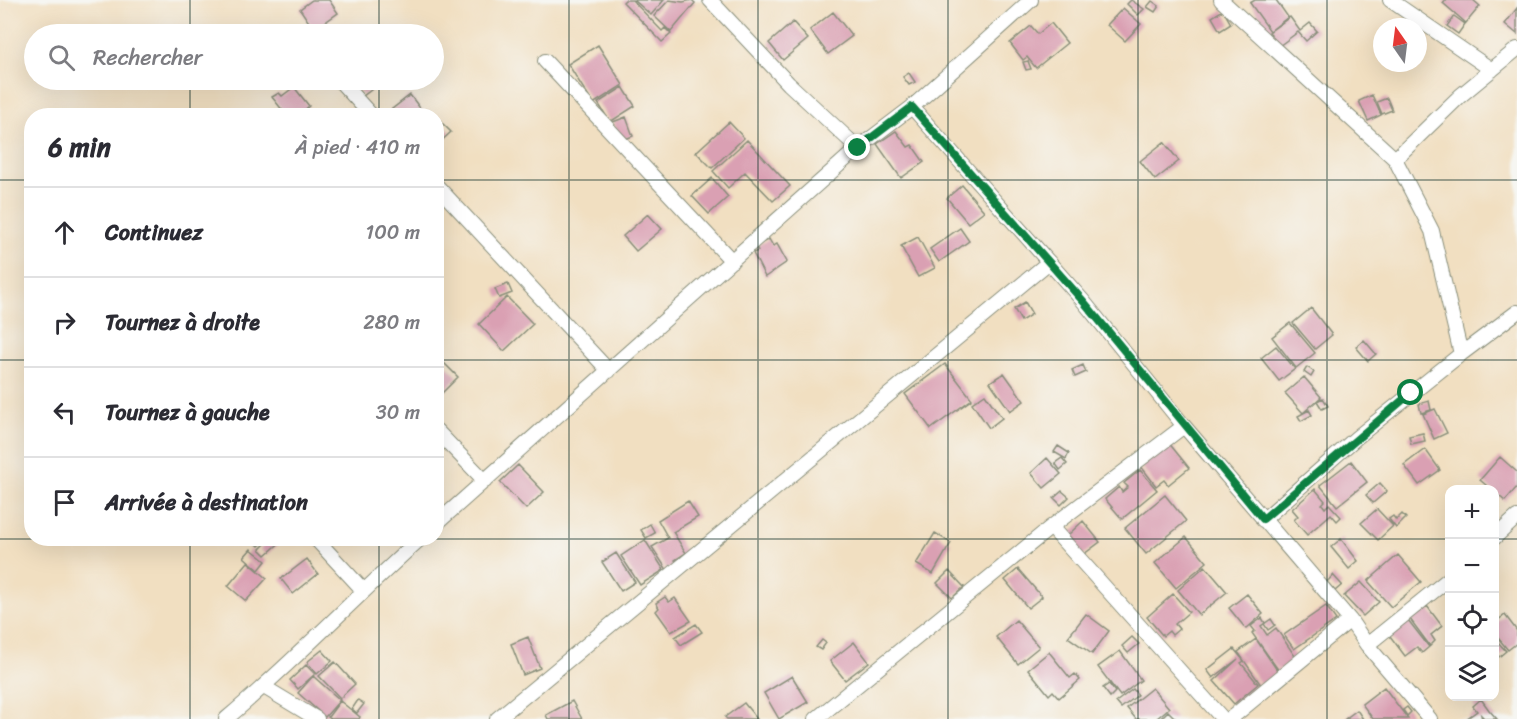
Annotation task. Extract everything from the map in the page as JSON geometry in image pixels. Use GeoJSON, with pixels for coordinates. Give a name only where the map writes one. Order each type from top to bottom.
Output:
{"type":"FeatureCollection","features":[{"type":"Feature","properties":{"kind":"street"},"geometry":{"type":"LineString","coordinates":[[710,0],[789,84],[858,148]]}},
{"type":"Feature","properties":{"kind":"street"},"geometry":{"type":"LineString","coordinates":[[444,517],[858,148],[912,107],[1030,0]]}},
{"type":"Feature","properties":{"kind":"street"},"geometry":{"type":"LineString","coordinates":[[1221,0],[1395,159],[1432,231],[1461,354]]}},
{"type":"Feature","properties":{"kind":"street"},"geometry":{"type":"LineString","coordinates":[[1390,0],[1492,70]]}},
{"type":"Feature","properties":{"kind":"street"},"geometry":{"type":"LineString","coordinates":[[1395,159],[1438,116],[1517,49]]}},
{"type":"Feature","properties":{"kind":"street"},"geometry":{"type":"LineString","coordinates":[[544,61],[732,261]]}},
{"type":"Feature","properties":{"kind":"street"},"geometry":{"type":"LineString","coordinates":[[348,90],[365,108]]}},
{"type":"Feature","properties":{"kind":"street"},"geometry":{"type":"LineString","coordinates":[[912,107],[1049,262],[1184,426],[1350,620],[1367,645],[1430,719]]}},
{"type":"Feature","properties":{"kind":"street"},"geometry":{"type":"LineString","coordinates":[[444,194],[609,370]]}},
{"type":"Feature","properties":{"kind":"street"},"geometry":{"type":"LineString","coordinates":[[497,719],[1049,262]]}},
{"type":"Feature","properties":{"kind":"street"},"geometry":{"type":"LineString","coordinates":[[1263,519],[1356,438],[1517,312]]}},
{"type":"Feature","properties":{"kind":"street"},"geometry":{"type":"LineString","coordinates":[[816,719],[1051,527],[1184,426]]}},
{"type":"Feature","properties":{"kind":"street"},"geometry":{"type":"LineString","coordinates":[[444,438],[485,481]]}},
{"type":"Feature","properties":{"kind":"street"},"geometry":{"type":"LineString","coordinates":[[1499,533],[1517,517]]}},
{"type":"Feature","properties":{"kind":"street"},"geometry":{"type":"LineString","coordinates":[[1051,527],[1223,719]]}},
{"type":"Feature","properties":{"kind":"street"},"geometry":{"type":"LineString","coordinates":[[322,546],[363,590]]}},
{"type":"Feature","properties":{"kind":"street"},"geometry":{"type":"LineString","coordinates":[[226,719],[264,687],[363,590],[412,546]]}},
{"type":"Feature","properties":{"kind":"street"},"geometry":{"type":"LineString","coordinates":[[1367,645],[1445,581]]}},
{"type":"Feature","properties":{"kind":"street"},"geometry":{"type":"LineString","coordinates":[[1230,719],[1350,620]]}},
{"type":"Feature","properties":{"kind":"street"},"geometry":{"type":"LineString","coordinates":[[264,687],[317,719]]}},
{"type":"Feature","properties":{"kind":"building"},"geometry":{"type":"Polygon","coordinates":[[[312,0],[329,0],[338,13],[322,24],[310,24],[300,9],[312,0]]]}},
{"type":"Feature","properties":{"kind":"building"},"geometry":{"type":"Polygon","coordinates":[[[632,0],[662,31],[665,28],[671,34],[662,42],[623,2],[632,0]]]}},
{"type":"Feature","properties":{"kind":"building"},"geometry":{"type":"Polygon","coordinates":[[[634,0],[664,0],[651,15],[634,0]]]}},
{"type":"Feature","properties":{"kind":"building"},"geometry":{"type":"Polygon","coordinates":[[[669,0],[683,2],[692,0],[695,3],[671,32],[654,16],[669,0]]]}},
{"type":"Feature","properties":{"kind":"building"},"geometry":{"type":"Polygon","coordinates":[[[1131,0],[1144,9],[1138,15],[1127,4],[1131,0]]]}},
{"type":"Feature","properties":{"kind":"building"},"geometry":{"type":"Polygon","coordinates":[[[1255,0],[1276,0],[1288,17],[1270,31],[1250,3],[1255,0]]]}},
{"type":"Feature","properties":{"kind":"building"},"geometry":{"type":"Polygon","coordinates":[[[1445,0],[1473,0],[1480,6],[1466,23],[1443,3],[1445,0]]]}},
{"type":"Feature","properties":{"kind":"building"},"geometry":{"type":"Polygon","coordinates":[[[1152,1],[1159,6],[1155,12],[1147,7],[1152,1]]]}},
{"type":"Feature","properties":{"kind":"building"},"geometry":{"type":"Polygon","coordinates":[[[1123,8],[1141,24],[1125,41],[1107,25],[1123,8]]]}},
{"type":"Feature","properties":{"kind":"building"},"geometry":{"type":"Polygon","coordinates":[[[1517,8],[1517,34],[1505,24],[1517,8]]]}},
{"type":"Feature","properties":{"kind":"building"},"geometry":{"type":"Polygon","coordinates":[[[1223,10],[1231,24],[1220,31],[1212,17],[1223,10]]]}},
{"type":"Feature","properties":{"kind":"building"},"geometry":{"type":"Polygon","coordinates":[[[833,12],[852,36],[828,54],[810,30],[833,12]]]}},
{"type":"Feature","properties":{"kind":"building"},"geometry":{"type":"Polygon","coordinates":[[[1454,16],[1465,24],[1458,34],[1447,26],[1454,16]]]}},
{"type":"Feature","properties":{"kind":"building"},"geometry":{"type":"Polygon","coordinates":[[[1290,17],[1300,31],[1310,23],[1317,31],[1306,41],[1298,32],[1279,46],[1276,41],[1271,44],[1266,37],[1271,34],[1269,32],[1290,17]]]}},
{"type":"Feature","properties":{"kind":"building"},"geometry":{"type":"Polygon","coordinates":[[[793,22],[808,39],[783,60],[769,43],[793,22]]]}},
{"type":"Feature","properties":{"kind":"building"},"geometry":{"type":"Polygon","coordinates":[[[1051,23],[1067,43],[1036,68],[1027,57],[1023,60],[1010,43],[1031,26],[1038,34],[1051,23]]]}},
{"type":"Feature","properties":{"kind":"building"},"geometry":{"type":"Polygon","coordinates":[[[598,45],[623,85],[593,104],[568,64],[598,45]]]}},
{"type":"Feature","properties":{"kind":"building"},"geometry":{"type":"Polygon","coordinates":[[[1028,61],[1031,69],[1026,70],[1023,62],[1028,61]]]}},
{"type":"Feature","properties":{"kind":"building"},"geometry":{"type":"Polygon","coordinates":[[[909,73],[915,82],[909,85],[903,77],[909,73]]]}},
{"type":"Feature","properties":{"kind":"building"},"geometry":{"type":"Polygon","coordinates":[[[623,87],[635,106],[610,122],[598,103],[623,87]]]}},
{"type":"Feature","properties":{"kind":"building"},"geometry":{"type":"Polygon","coordinates":[[[290,90],[296,90],[309,106],[307,108],[281,108],[272,97],[279,93],[282,96],[290,90]]]}},
{"type":"Feature","properties":{"kind":"building"},"geometry":{"type":"Polygon","coordinates":[[[358,90],[371,90],[363,96],[358,90]]]}},
{"type":"Feature","properties":{"kind":"building"},"geometry":{"type":"Polygon","coordinates":[[[410,95],[420,108],[393,108],[410,95]]]}},
{"type":"Feature","properties":{"kind":"building"},"geometry":{"type":"Polygon","coordinates":[[[1372,95],[1381,115],[1368,121],[1359,101],[1372,95]]]}},
{"type":"Feature","properties":{"kind":"building"},"geometry":{"type":"Polygon","coordinates":[[[1387,98],[1392,110],[1382,114],[1377,102],[1387,98]]]}},
{"type":"Feature","properties":{"kind":"building"},"geometry":{"type":"Polygon","coordinates":[[[626,117],[633,136],[620,141],[613,122],[626,117]]]}},
{"type":"Feature","properties":{"kind":"building"},"geometry":{"type":"Polygon","coordinates":[[[729,122],[744,138],[712,168],[696,152],[729,122]]]}},
{"type":"Feature","properties":{"kind":"building"},"geometry":{"type":"Polygon","coordinates":[[[444,125],[451,132],[444,138],[444,125]]]}},
{"type":"Feature","properties":{"kind":"building"},"geometry":{"type":"Polygon","coordinates":[[[896,131],[908,147],[912,145],[924,162],[901,178],[877,144],[896,131]]]}},
{"type":"Feature","properties":{"kind":"building"},"geometry":{"type":"Polygon","coordinates":[[[747,140],[790,186],[773,201],[745,172],[728,188],[713,171],[747,140]]]}},
{"type":"Feature","properties":{"kind":"building"},"geometry":{"type":"Polygon","coordinates":[[[1164,142],[1179,161],[1155,180],[1140,161],[1164,142]]]}},
{"type":"Feature","properties":{"kind":"building"},"geometry":{"type":"Polygon","coordinates":[[[712,178],[728,197],[709,214],[692,196],[712,178]]]}},
{"type":"Feature","properties":{"kind":"building"},"geometry":{"type":"Polygon","coordinates":[[[962,185],[984,211],[968,223],[947,198],[962,185]]]}},
{"type":"Feature","properties":{"kind":"building"},"geometry":{"type":"Polygon","coordinates":[[[648,214],[662,229],[636,251],[623,236],[648,214]]]}},
{"type":"Feature","properties":{"kind":"building"},"geometry":{"type":"Polygon","coordinates":[[[960,228],[969,241],[939,262],[930,249],[960,228]]]}},
{"type":"Feature","properties":{"kind":"building"},"geometry":{"type":"Polygon","coordinates":[[[918,237],[935,268],[918,277],[901,246],[918,237]]]}},
{"type":"Feature","properties":{"kind":"building"},"geometry":{"type":"Polygon","coordinates":[[[769,239],[773,246],[777,244],[787,262],[765,277],[753,253],[758,251],[756,246],[769,239]]]}},
{"type":"Feature","properties":{"kind":"building"},"geometry":{"type":"Polygon","coordinates":[[[508,284],[512,293],[499,298],[495,289],[508,284]]]}},
{"type":"Feature","properties":{"kind":"building"},"geometry":{"type":"Polygon","coordinates":[[[507,297],[533,324],[504,351],[479,324],[507,297]]]}},
{"type":"Feature","properties":{"kind":"building"},"geometry":{"type":"Polygon","coordinates":[[[1025,302],[1032,314],[1021,321],[1014,309],[1025,302]]]}},
{"type":"Feature","properties":{"kind":"building"},"geometry":{"type":"Polygon","coordinates":[[[1311,308],[1332,335],[1315,349],[1293,323],[1311,308]]]}},
{"type":"Feature","properties":{"kind":"building"},"geometry":{"type":"Polygon","coordinates":[[[1290,323],[1315,353],[1296,368],[1272,337],[1290,323]]]}},
{"type":"Feature","properties":{"kind":"building"},"geometry":{"type":"Polygon","coordinates":[[[1364,340],[1376,354],[1368,361],[1356,347],[1364,340]]]}},
{"type":"Feature","properties":{"kind":"building"},"geometry":{"type":"Polygon","coordinates":[[[1276,346],[1295,369],[1279,381],[1261,358],[1276,346]]]}},
{"type":"Feature","properties":{"kind":"building"},"geometry":{"type":"Polygon","coordinates":[[[444,363],[458,377],[444,391],[444,363]]]}},
{"type":"Feature","properties":{"kind":"building"},"geometry":{"type":"Polygon","coordinates":[[[945,364],[972,399],[931,429],[905,394],[945,364]]]}},
{"type":"Feature","properties":{"kind":"building"},"geometry":{"type":"Polygon","coordinates":[[[1083,365],[1086,372],[1075,377],[1072,370],[1083,365]]]}},
{"type":"Feature","properties":{"kind":"building"},"geometry":{"type":"Polygon","coordinates":[[[1307,367],[1314,372],[1311,377],[1304,372],[1307,367]]]}},
{"type":"Feature","properties":{"kind":"building"},"geometry":{"type":"Polygon","coordinates":[[[1004,373],[1024,401],[1010,411],[990,382],[1004,373]]]}},
{"type":"Feature","properties":{"kind":"building"},"geometry":{"type":"Polygon","coordinates":[[[1304,377],[1321,397],[1303,413],[1285,393],[1304,377]]]}},
{"type":"Feature","properties":{"kind":"building"},"geometry":{"type":"Polygon","coordinates":[[[985,394],[1002,418],[989,428],[972,403],[985,394]]]}},
{"type":"Feature","properties":{"kind":"building"},"geometry":{"type":"Polygon","coordinates":[[[1323,398],[1328,406],[1322,409],[1317,401],[1323,398]]]}},
{"type":"Feature","properties":{"kind":"building"},"geometry":{"type":"Polygon","coordinates":[[[1429,401],[1431,410],[1421,413],[1419,404],[1429,401]]]}},
{"type":"Feature","properties":{"kind":"building"},"geometry":{"type":"Polygon","coordinates":[[[1435,409],[1447,433],[1434,439],[1423,414],[1435,409]]]}},
{"type":"Feature","properties":{"kind":"building"},"geometry":{"type":"Polygon","coordinates":[[[1309,410],[1312,415],[1301,421],[1298,416],[1309,410]]]}},
{"type":"Feature","properties":{"kind":"building"},"geometry":{"type":"Polygon","coordinates":[[[1423,433],[1425,441],[1411,444],[1409,436],[1423,433]]]}},
{"type":"Feature","properties":{"kind":"building"},"geometry":{"type":"Polygon","coordinates":[[[1168,442],[1189,468],[1168,485],[1164,480],[1156,486],[1140,465],[1168,442]]]}},
{"type":"Feature","properties":{"kind":"building"},"geometry":{"type":"Polygon","coordinates":[[[1058,446],[1069,453],[1066,459],[1054,452],[1058,446]]]}},
{"type":"Feature","properties":{"kind":"building"},"geometry":{"type":"Polygon","coordinates":[[[1425,449],[1440,470],[1419,485],[1404,465],[1425,449]]]}},
{"type":"Feature","properties":{"kind":"building"},"geometry":{"type":"Polygon","coordinates":[[[1500,457],[1517,472],[1517,487],[1505,501],[1499,496],[1499,485],[1486,485],[1480,480],[1500,457]]]}},
{"type":"Feature","properties":{"kind":"building"},"geometry":{"type":"Polygon","coordinates":[[[1047,458],[1061,474],[1044,488],[1031,473],[1047,458]]]}},
{"type":"Feature","properties":{"kind":"building"},"geometry":{"type":"Polygon","coordinates":[[[1062,458],[1067,464],[1060,470],[1055,463],[1062,458]]]}},
{"type":"Feature","properties":{"kind":"building"},"geometry":{"type":"Polygon","coordinates":[[[1351,461],[1367,482],[1337,506],[1320,485],[1351,461]]]}},
{"type":"Feature","properties":{"kind":"building"},"geometry":{"type":"Polygon","coordinates":[[[518,465],[544,492],[526,509],[500,482],[518,465]]]}},
{"type":"Feature","properties":{"kind":"building"},"geometry":{"type":"Polygon","coordinates":[[[1140,470],[1157,490],[1122,519],[1105,499],[1119,487],[1122,492],[1128,487],[1124,483],[1140,470]]]}},
{"type":"Feature","properties":{"kind":"building"},"geometry":{"type":"Polygon","coordinates":[[[1380,483],[1387,491],[1373,503],[1366,495],[1380,483]]]}},
{"type":"Feature","properties":{"kind":"building"},"geometry":{"type":"Polygon","coordinates":[[[1315,489],[1325,501],[1322,504],[1325,508],[1329,504],[1341,517],[1337,521],[1331,514],[1307,535],[1294,520],[1298,516],[1292,509],[1315,489]]]}},
{"type":"Feature","properties":{"kind":"building"},"geometry":{"type":"Polygon","coordinates":[[[1062,491],[1069,497],[1061,505],[1054,498],[1062,491]]]}},
{"type":"Feature","properties":{"kind":"building"},"geometry":{"type":"Polygon","coordinates":[[[1165,495],[1186,521],[1146,554],[1125,528],[1165,495]]]}},
{"type":"Feature","properties":{"kind":"building"},"geometry":{"type":"Polygon","coordinates":[[[688,501],[698,517],[673,532],[686,553],[675,560],[677,564],[667,570],[652,547],[668,538],[658,520],[688,501]]]}},
{"type":"Feature","properties":{"kind":"building"},"geometry":{"type":"Polygon","coordinates":[[[1377,509],[1393,526],[1378,540],[1361,523],[1377,509]]]}},
{"type":"Feature","properties":{"kind":"building"},"geometry":{"type":"Polygon","coordinates":[[[1402,514],[1406,518],[1396,528],[1389,519],[1393,516],[1396,520],[1402,514]]]}},
{"type":"Feature","properties":{"kind":"building"},"geometry":{"type":"Polygon","coordinates":[[[1083,521],[1100,542],[1080,557],[1067,542],[1071,538],[1068,535],[1083,521]]]}},
{"type":"Feature","properties":{"kind":"building"},"geometry":{"type":"Polygon","coordinates":[[[650,524],[655,533],[646,538],[641,530],[650,524]]]}},
{"type":"Feature","properties":{"kind":"building"},"geometry":{"type":"Polygon","coordinates":[[[935,533],[951,543],[933,574],[916,564],[935,533]]]}},
{"type":"Feature","properties":{"kind":"building"},"geometry":{"type":"Polygon","coordinates":[[[1186,537],[1207,562],[1176,588],[1155,563],[1186,537]]]}},
{"type":"Feature","properties":{"kind":"building"},"geometry":{"type":"Polygon","coordinates":[[[1341,539],[1358,561],[1349,569],[1331,547],[1341,539]]]}},
{"type":"Feature","properties":{"kind":"building"},"geometry":{"type":"Polygon","coordinates":[[[645,540],[664,570],[640,585],[621,556],[645,540]]]}},
{"type":"Feature","properties":{"kind":"building"},"geometry":{"type":"Polygon","coordinates":[[[263,546],[276,546],[266,555],[260,549],[263,546]]]}},
{"type":"Feature","properties":{"kind":"building"},"geometry":{"type":"Polygon","coordinates":[[[251,549],[266,561],[259,570],[244,557],[251,549]]]}},
{"type":"Feature","properties":{"kind":"building"},"geometry":{"type":"Polygon","coordinates":[[[616,553],[635,582],[621,591],[602,562],[616,553]]]}},
{"type":"Feature","properties":{"kind":"building"},"geometry":{"type":"Polygon","coordinates":[[[1398,555],[1421,582],[1391,607],[1368,581],[1398,555]]]}},
{"type":"Feature","properties":{"kind":"building"},"geometry":{"type":"Polygon","coordinates":[[[307,559],[318,574],[293,594],[281,579],[307,559]]]}},
{"type":"Feature","properties":{"kind":"building"},"geometry":{"type":"Polygon","coordinates":[[[248,562],[267,578],[246,601],[228,586],[248,562]]]}},
{"type":"Feature","properties":{"kind":"building"},"geometry":{"type":"Polygon","coordinates":[[[1205,566],[1227,592],[1199,615],[1178,590],[1205,566]]]}},
{"type":"Feature","properties":{"kind":"building"},"geometry":{"type":"Polygon","coordinates":[[[1018,569],[1042,597],[1028,608],[1005,580],[1018,569]]]}},
{"type":"Feature","properties":{"kind":"building"},"geometry":{"type":"Polygon","coordinates":[[[949,571],[964,587],[952,598],[937,583],[949,571]]]}},
{"type":"Feature","properties":{"kind":"building"},"geometry":{"type":"Polygon","coordinates":[[[1333,575],[1342,585],[1335,591],[1327,582],[1333,575]]]}},
{"type":"Feature","properties":{"kind":"building"},"geometry":{"type":"Polygon","coordinates":[[[1361,582],[1379,602],[1363,616],[1344,596],[1361,582]]]}},
{"type":"Feature","properties":{"kind":"building"},"geometry":{"type":"Polygon","coordinates":[[[1173,594],[1189,612],[1175,624],[1179,629],[1172,635],[1169,631],[1163,636],[1147,617],[1173,594]]]}},
{"type":"Feature","properties":{"kind":"building"},"geometry":{"type":"Polygon","coordinates":[[[1247,594],[1263,614],[1246,629],[1229,608],[1247,594]]]}},
{"type":"Feature","properties":{"kind":"building"},"geometry":{"type":"Polygon","coordinates":[[[665,597],[669,602],[675,598],[691,621],[671,632],[656,611],[659,608],[656,603],[665,597]]]}},
{"type":"Feature","properties":{"kind":"building"},"geometry":{"type":"Polygon","coordinates":[[[1326,606],[1336,620],[1294,649],[1284,635],[1326,606]]]}},
{"type":"Feature","properties":{"kind":"building"},"geometry":{"type":"Polygon","coordinates":[[[1427,606],[1442,626],[1431,635],[1435,641],[1430,646],[1410,619],[1427,606]]]}},
{"type":"Feature","properties":{"kind":"building"},"geometry":{"type":"Polygon","coordinates":[[[1086,614],[1109,631],[1092,654],[1068,637],[1086,614]]]}},
{"type":"Feature","properties":{"kind":"building"},"geometry":{"type":"Polygon","coordinates":[[[1505,615],[1517,631],[1517,643],[1508,650],[1499,639],[1499,619],[1505,615]]]}},
{"type":"Feature","properties":{"kind":"building"},"geometry":{"type":"Polygon","coordinates":[[[1262,618],[1265,623],[1261,626],[1267,635],[1276,628],[1297,659],[1279,671],[1252,633],[1255,631],[1251,626],[1262,618]]]}},
{"type":"Feature","properties":{"kind":"building"},"geometry":{"type":"Polygon","coordinates":[[[1271,619],[1275,625],[1268,630],[1264,624],[1271,619]]]}},
{"type":"Feature","properties":{"kind":"building"},"geometry":{"type":"Polygon","coordinates":[[[1016,620],[1039,647],[1018,664],[996,637],[1016,620]]]}},
{"type":"Feature","properties":{"kind":"building"},"geometry":{"type":"Polygon","coordinates":[[[1408,620],[1429,647],[1422,653],[1417,647],[1405,656],[1387,632],[1408,620]]]}},
{"type":"Feature","properties":{"kind":"building"},"geometry":{"type":"Polygon","coordinates":[[[696,624],[702,632],[681,645],[675,637],[696,624]]]}},
{"type":"Feature","properties":{"kind":"building"},"geometry":{"type":"Polygon","coordinates":[[[528,637],[540,668],[523,675],[511,644],[528,637]]]}},
{"type":"Feature","properties":{"kind":"building"},"geometry":{"type":"Polygon","coordinates":[[[1132,637],[1139,644],[1128,653],[1122,646],[1132,637]]]}},
{"type":"Feature","properties":{"kind":"building"},"geometry":{"type":"Polygon","coordinates":[[[1256,639],[1279,673],[1261,685],[1238,652],[1256,639]]]}},
{"type":"Feature","properties":{"kind":"building"},"geometry":{"type":"Polygon","coordinates":[[[822,640],[826,643],[821,650],[816,647],[822,640]]]}},
{"type":"Feature","properties":{"kind":"building"},"geometry":{"type":"Polygon","coordinates":[[[854,642],[869,662],[845,680],[830,661],[854,642]]]}},
{"type":"Feature","properties":{"kind":"building"},"geometry":{"type":"Polygon","coordinates":[[[1499,643],[1506,651],[1499,657],[1499,643]]]}},
{"type":"Feature","properties":{"kind":"building"},"geometry":{"type":"Polygon","coordinates":[[[1234,649],[1244,661],[1241,663],[1258,684],[1234,704],[1214,681],[1238,659],[1213,678],[1207,670],[1234,649]]]}},
{"type":"Feature","properties":{"kind":"building"},"geometry":{"type":"Polygon","coordinates":[[[322,650],[332,661],[317,674],[307,662],[322,650]]]}},
{"type":"Feature","properties":{"kind":"building"},"geometry":{"type":"Polygon","coordinates":[[[1120,651],[1141,680],[1120,696],[1098,667],[1120,651]]]}},
{"type":"Feature","properties":{"kind":"building"},"geometry":{"type":"Polygon","coordinates":[[[1049,652],[1070,678],[1075,674],[1080,680],[1059,698],[1053,691],[1049,695],[1028,669],[1049,652]]]}},
{"type":"Feature","properties":{"kind":"building"},"geometry":{"type":"Polygon","coordinates":[[[335,662],[355,684],[340,698],[319,676],[335,662]]]}},
{"type":"Feature","properties":{"kind":"building"},"geometry":{"type":"Polygon","coordinates":[[[306,665],[315,674],[298,689],[290,680],[306,665]]]}},
{"type":"Feature","properties":{"kind":"building"},"geometry":{"type":"Polygon","coordinates":[[[313,676],[340,700],[325,717],[298,693],[313,676]]]}},
{"type":"Feature","properties":{"kind":"building"},"geometry":{"type":"Polygon","coordinates":[[[792,676],[808,702],[779,719],[764,693],[792,676]]]}},
{"type":"Feature","properties":{"kind":"building"},"geometry":{"type":"Polygon","coordinates":[[[1109,684],[1115,692],[1110,697],[1103,688],[1109,684]]]}},
{"type":"Feature","properties":{"kind":"building"},"geometry":{"type":"Polygon","coordinates":[[[1384,687],[1408,719],[1373,719],[1362,704],[1384,687]]]}},
{"type":"Feature","properties":{"kind":"building"},"geometry":{"type":"Polygon","coordinates":[[[1152,688],[1169,708],[1156,719],[1136,719],[1127,708],[1152,688]]]}},
{"type":"Feature","properties":{"kind":"building"},"geometry":{"type":"Polygon","coordinates":[[[1133,689],[1138,695],[1121,708],[1116,702],[1133,689]]]}},
{"type":"Feature","properties":{"kind":"building"},"geometry":{"type":"Polygon","coordinates":[[[358,700],[364,704],[357,713],[352,709],[358,700]]]}},
{"type":"Feature","properties":{"kind":"building"},"geometry":{"type":"Polygon","coordinates":[[[340,701],[360,717],[359,719],[331,719],[328,717],[340,701]]]}},
{"type":"Feature","properties":{"kind":"building"},"geometry":{"type":"Polygon","coordinates":[[[572,701],[582,719],[548,719],[546,715],[572,701]]]}},
{"type":"Feature","properties":{"kind":"building"},"geometry":{"type":"Polygon","coordinates":[[[1482,701],[1497,719],[1485,719],[1481,715],[1482,719],[1466,719],[1477,711],[1473,706],[1482,701]]]}},
{"type":"Feature","properties":{"kind":"building"},"geometry":{"type":"Polygon","coordinates":[[[744,703],[757,719],[727,719],[725,717],[744,703]]]}},
{"type":"Feature","properties":{"kind":"building"},"geometry":{"type":"Polygon","coordinates":[[[1407,707],[1411,712],[1407,716],[1403,710],[1407,707]]]}},
{"type":"Feature","properties":{"kind":"building"},"geometry":{"type":"Polygon","coordinates":[[[1357,710],[1363,719],[1345,719],[1357,710]]]}},
{"type":"Feature","properties":{"kind":"building"},"geometry":{"type":"Polygon","coordinates":[[[1168,711],[1176,719],[1160,719],[1168,711]]]}},
{"type":"Feature","properties":{"kind":"route"},"geometry":{"type":"LineString","coordinates":[[858,148],[912,107],[1084,302],[1263,519],[1411,393]]}}]}
